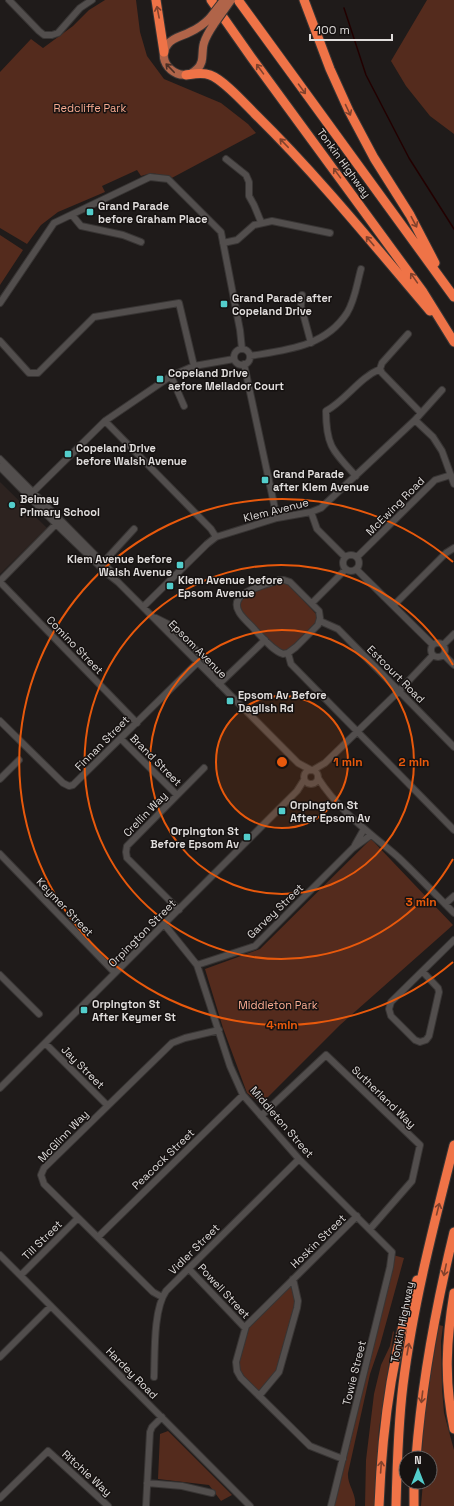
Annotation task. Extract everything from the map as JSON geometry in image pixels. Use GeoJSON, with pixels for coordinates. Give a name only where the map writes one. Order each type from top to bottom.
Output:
{"type":"FeatureCollection","features":[{"type":"Feature","properties":{"kind":"highway"},"geometry":{"type":"LineString","coordinates":[[156,0],[164,52]]}},
{"type":"Feature","properties":{"kind":"highway","name":"Tonkin Highway"},"geometry":{"type":"LineString","coordinates":[[212,0],[255,63],[411,274],[452,338]]}},
{"type":"Feature","properties":{"kind":"highway","name":"Tonkin Highway"},"geometry":{"type":"LineString","coordinates":[[238,0],[454,297]]}},
{"type":"Feature","properties":{"kind":"highway"},"geometry":{"type":"LineString","coordinates":[[304,0],[330,69],[349,111],[374,158],[410,215],[454,297]]}},
{"type":"Feature","properties":{"kind":"highway"},"geometry":{"type":"LineString","coordinates":[[186,75],[198,73],[210,75],[217,79],[260,118],[322,185],[452,338]]}},
{"type":"Feature","properties":{"kind":"highway","name":"Tonkin Highway"},"geometry":{"type":"LineString","coordinates":[[396,1506],[400,1415],[410,1337],[429,1247],[454,1145]]}},
{"type":"Feature","properties":{"kind":"highway"},"geometry":{"type":"LineString","coordinates":[[417,1450],[422,1394],[432,1330],[454,1232]]}},
{"type":"Feature","properties":{"kind":"highway"},"geometry":{"type":"LineString","coordinates":[[379,1506],[384,1432],[395,1363],[413,1292],[429,1247]]}},
{"type":"Feature","properties":{"kind":"highway"},"geometry":{"type":"LineString","coordinates":[[454,1293],[448,1331],[446,1362],[448,1397],[454,1429]]}},
{"type":"Feature","properties":{"kind":"highway"},"geometry":{"type":"LineString","coordinates":[[390,1506],[394,1445],[400,1415]]}},
{"type":"Feature","properties":{"kind":"highway"},"geometry":{"type":"LineString","coordinates":[[414,1490],[414,1506]]}},
{"type":"Feature","properties":{"kind":"main road"},"geometry":{"type":"LineString","coordinates":[[224,0],[212,21],[204,42],[201,65],[194,72],[186,75],[176,74],[168,68],[164,60],[164,52],[169,42],[212,21],[231,0]]}},
{"type":"Feature","properties":{"kind":"street"},"geometry":{"type":"LineString","coordinates":[[8,0],[44,35],[58,33],[80,8],[92,0]]}},
{"type":"Feature","properties":{"kind":"street"},"geometry":{"type":"LineString","coordinates":[[226,159],[246,175],[249,182],[249,196],[261,222]]}},
{"type":"Feature","properties":{"kind":"street"},"geometry":{"type":"LineString","coordinates":[[0,303],[54,223],[150,177],[168,179],[221,232],[240,330],[242,349]]}},
{"type":"Feature","properties":{"kind":"street"},"geometry":{"type":"LineString","coordinates":[[72,214],[81,226],[123,235],[140,242]]}},
{"type":"Feature","properties":{"kind":"street"},"geometry":{"type":"LineString","coordinates":[[223,243],[238,240],[254,225],[261,222],[272,221],[330,233]]}},
{"type":"Feature","properties":{"kind":"street"},"geometry":{"type":"LineString","coordinates":[[244,364],[250,356],[295,348],[311,343],[324,336],[337,326],[347,312],[355,294],[361,269]]}},
{"type":"Feature","properties":{"kind":"street"},"geometry":{"type":"LineString","coordinates":[[302,295],[301,306],[311,343]]}},
{"type":"Feature","properties":{"kind":"street"},"geometry":{"type":"LineString","coordinates":[[0,341],[29,373],[38,373],[94,317],[179,303],[194,366]]}},
{"type":"Feature","properties":{"kind":"street"},"geometry":{"type":"LineString","coordinates":[[408,334],[382,363],[380,369],[382,373],[421,413]]}},
{"type":"Feature","properties":{"kind":"street"},"geometry":{"type":"LineString","coordinates":[[242,349],[246,350],[250,356]]}},
{"type":"Feature","properties":{"kind":"street"},"geometry":{"type":"LineString","coordinates":[[234,359],[235,352],[242,349]]}},
{"type":"Feature","properties":{"kind":"street"},"geometry":{"type":"LineString","coordinates":[[31,494],[105,421],[171,376],[194,366],[234,359]]}},
{"type":"Feature","properties":{"kind":"street"},"geometry":{"type":"LineString","coordinates":[[234,359],[237,363],[244,364]]}},
{"type":"Feature","properties":{"kind":"street"},"geometry":{"type":"LineString","coordinates":[[244,364],[277,518]]}},
{"type":"Feature","properties":{"kind":"street"},"geometry":{"type":"LineString","coordinates":[[356,476],[334,452],[330,445],[326,424],[326,411],[336,406],[372,372],[380,369]]}},
{"type":"Feature","properties":{"kind":"street"},"geometry":{"type":"LineString","coordinates":[[171,376],[184,406]]}},
{"type":"Feature","properties":{"kind":"street","name":"Klem Avenue"},"geometry":{"type":"LineString","coordinates":[[143,607],[216,537],[277,518],[311,512],[321,508],[415,420],[442,390]]}},
{"type":"Feature","properties":{"kind":"street"},"geometry":{"type":"LineString","coordinates":[[415,420],[436,441],[442,451],[454,484]]}},
{"type":"Feature","properties":{"kind":"street"},"geometry":{"type":"LineString","coordinates":[[105,421],[211,529],[216,537]]}},
{"type":"Feature","properties":{"kind":"street","name":"Epsom Avenue"},"geometry":{"type":"LineString","coordinates":[[0,459],[58,522],[101,564],[114,574],[118,582],[298,764],[315,773]]}},
{"type":"Feature","properties":{"kind":"street","name":"Epsom Avenue"},"geometry":{"type":"LineString","coordinates":[[0,467],[31,494]]}},
{"type":"Feature","properties":{"kind":"street","name":"McEwing Road"},"geometry":{"type":"LineString","coordinates":[[357,557],[435,480],[451,475]]}},
{"type":"Feature","properties":{"kind":"street"},"geometry":{"type":"LineString","coordinates":[[311,512],[318,529],[345,558]]}},
{"type":"Feature","properties":{"kind":"street"},"geometry":{"type":"LineString","coordinates":[[0,582],[58,522]]}},
{"type":"Feature","properties":{"kind":"street"},"geometry":{"type":"LineString","coordinates":[[101,564],[134,530]]}},
{"type":"Feature","properties":{"kind":"street"},"geometry":{"type":"LineString","coordinates":[[394,605],[446,553],[454,548]]}},
{"type":"Feature","properties":{"kind":"street"},"geometry":{"type":"LineString","coordinates":[[353,555],[357,557],[359,566],[352,571],[346,569],[343,561],[345,558],[353,555]]}},
{"type":"Feature","properties":{"kind":"street"},"geometry":{"type":"LineString","coordinates":[[312,603],[346,569]]}},
{"type":"Feature","properties":{"kind":"street"},"geometry":{"type":"LineString","coordinates":[[356,569],[433,645]]}},
{"type":"Feature","properties":{"kind":"street"},"geometry":{"type":"LineString","coordinates":[[278,580],[284,580],[290,582],[312,603],[320,614],[320,621],[318,625],[296,647],[288,653],[283,654],[265,640],[239,613],[236,605],[237,600],[245,592],[278,580]]}},
{"type":"Feature","properties":{"kind":"street","name":"Comino Street"},"geometry":{"type":"LineString","coordinates":[[0,582],[137,722]]}},
{"type":"Feature","properties":{"kind":"street"},"geometry":{"type":"LineString","coordinates":[[152,616],[172,626],[206,660],[211,676]]}},
{"type":"Feature","properties":{"kind":"street","name":"Estcourt Road"},"geometry":{"type":"LineString","coordinates":[[320,621],[338,629],[454,747]]}},
{"type":"Feature","properties":{"kind":"street"},"geometry":{"type":"LineString","coordinates":[[444,645],[454,634]]}},
{"type":"Feature","properties":{"kind":"street"},"geometry":{"type":"LineString","coordinates":[[219,684],[265,640]]}},
{"type":"Feature","properties":{"kind":"street"},"geometry":{"type":"LineString","coordinates":[[433,645],[438,643],[444,645]]}},
{"type":"Feature","properties":{"kind":"street"},"geometry":{"type":"LineString","coordinates":[[433,645],[431,651],[433,655]]}},
{"type":"Feature","properties":{"kind":"street"},"geometry":{"type":"LineString","coordinates":[[444,645],[446,650],[444,655]]}},
{"type":"Feature","properties":{"kind":"street"},"geometry":{"type":"LineString","coordinates":[[288,653],[291,664],[454,830]]}},
{"type":"Feature","properties":{"kind":"street"},"geometry":{"type":"LineString","coordinates":[[433,655],[399,691],[315,773],[326,791],[364,829],[399,858],[454,913]]}},
{"type":"Feature","properties":{"kind":"street"},"geometry":{"type":"LineString","coordinates":[[433,655],[439,657],[444,655]]}},
{"type":"Feature","properties":{"kind":"street"},"geometry":{"type":"LineString","coordinates":[[444,655],[454,665]]}},
{"type":"Feature","properties":{"kind":"street","name":"Finnan Street"},"geometry":{"type":"LineString","coordinates":[[0,721],[63,783],[69,786],[75,784],[198,662]]}},
{"type":"Feature","properties":{"kind":"street","name":"Brand Street"},"geometry":{"type":"LineString","coordinates":[[121,739],[177,795]]}},
{"type":"Feature","properties":{"kind":"street"},"geometry":{"type":"LineString","coordinates":[[0,779],[19,760]]}},
{"type":"Feature","properties":{"kind":"street","name":"Epsom Avenue"},"geometry":{"type":"LineString","coordinates":[[298,764],[304,778]]}},
{"type":"Feature","properties":{"kind":"street","name":"Crellin Way"},"geometry":{"type":"LineString","coordinates":[[179,910],[127,858],[127,846],[204,768]]}},
{"type":"Feature","properties":{"kind":"street","name":"Orpington Street"},"geometry":{"type":"LineString","coordinates":[[0,1088],[297,791],[306,772],[315,773],[316,782],[297,791]]}},
{"type":"Feature","properties":{"kind":"street"},"geometry":{"type":"LineString","coordinates":[[304,778],[310,784],[326,791]]}},
{"type":"Feature","properties":{"kind":"street","name":"Garvey Street"},"geometry":{"type":"LineString","coordinates":[[353,848],[364,829]]}},
{"type":"Feature","properties":{"kind":"street","name":"Garvey Street"},"geometry":{"type":"LineString","coordinates":[[197,965],[255,946],[353,848],[371,834]]}},
{"type":"Feature","properties":{"kind":"street","name":"Keymer Street"},"geometry":{"type":"LineString","coordinates":[[0,854],[115,973]]}},
{"type":"Feature","properties":{"kind":"street"},"geometry":{"type":"LineString","coordinates":[[445,904],[454,896]]}},
{"type":"Feature","properties":{"kind":"street","name":"Middleton Street"},"geometry":{"type":"LineString","coordinates":[[164,924],[197,965],[230,1066],[243,1095],[300,1159],[388,1246]]}},
{"type":"Feature","properties":{"kind":"street"},"geometry":{"type":"LineString","coordinates":[[423,972],[438,988],[439,992],[429,1036],[426,1040],[420,1042],[415,1040],[391,1016],[389,1009],[391,1002],[454,940]]}},
{"type":"Feature","properties":{"kind":"street"},"geometry":{"type":"LineString","coordinates":[[0,975],[38,1014]]}},
{"type":"Feature","properties":{"kind":"street","name":"McGlinn Way"},"geometry":{"type":"LineString","coordinates":[[162,1298],[153,1292],[44,1184],[41,1175],[44,1168],[172,1043],[185,1038],[219,1030]]}},
{"type":"Feature","properties":{"kind":"street","name":"Jay Street"},"geometry":{"type":"LineString","coordinates":[[45,1043],[107,1105]]}},
{"type":"Feature","properties":{"kind":"street","name":"Sutherland Way"},"geometry":{"type":"LineString","coordinates":[[262,1116],[326,1055],[420,1145],[412,1181],[370,1229]]}},
{"type":"Feature","properties":{"kind":"street","name":"Peacock Street"},"geometry":{"type":"LineString","coordinates":[[98,1237],[243,1095]]}},
{"type":"Feature","properties":{"kind":"street","name":"Vidler Street"},"geometry":{"type":"LineString","coordinates":[[154,1377],[158,1310],[166,1291],[300,1159]]}},
{"type":"Feature","properties":{"kind":"street","name":"Hoskin Street"},"geometry":{"type":"LineString","coordinates":[[245,1328],[357,1216]]}},
{"type":"Feature","properties":{"kind":"street","name":"Till Street"},"geometry":{"type":"LineString","coordinates":[[20,1275],[78,1218]]}},
{"type":"Feature","properties":{"kind":"street","name":"Towie Street"},"geometry":{"type":"LineString","coordinates":[[331,1506],[393,1255],[388,1246]]}},
{"type":"Feature","properties":{"kind":"street","name":"Hardey Road"},"geometry":{"type":"LineString","coordinates":[[0,1255],[250,1506]]}},
{"type":"Feature","properties":{"kind":"street","name":"Powell Street"},"geometry":{"type":"LineString","coordinates":[[189,1268],[245,1328]]}},
{"type":"Feature","properties":{"kind":"street","name":"Hoskin Street"},"geometry":{"type":"LineString","coordinates":[[259,1396],[279,1372],[298,1308],[293,1280]]}},
{"type":"Feature","properties":{"kind":"street"},"geometry":{"type":"LineString","coordinates":[[0,1357],[51,1306]]}},
{"type":"Feature","properties":{"kind":"street"},"geometry":{"type":"LineString","coordinates":[[245,1328],[236,1362],[236,1368],[241,1378],[310,1446],[343,1459]]}},
{"type":"Feature","properties":{"kind":"street"},"geometry":{"type":"LineString","coordinates":[[146,1506],[150,1432],[152,1427],[162,1417]]}},
{"type":"Feature","properties":{"kind":"street","name":"Ritchie Way"},"geometry":{"type":"LineString","coordinates":[[0,1498],[48,1451],[108,1506]]}},
{"type":"Feature","properties":{"kind":"street"},"geometry":{"type":"LineString","coordinates":[[147,1483],[182,1486],[212,1493]]}},
{"type":"Feature","properties":{"kind":"shaded area","name":"Belmay Primary School"},"geometry":{"type":"Polygon","coordinates":[[[0,482],[47,528],[0,574],[0,482]]]}},
{"type":"Feature","properties":{"kind":"green space","name":"Redcliffe Park"},"geometry":{"type":"Polygon","coordinates":[[[105,0],[136,0],[140,32],[147,56],[164,79],[221,103],[248,124],[256,133],[168,180],[155,174],[141,176],[137,170],[102,186],[105,192],[58,212],[41,225],[27,244],[0,228],[0,72],[31,39],[43,48],[73,26],[89,10],[105,0]]]}},
{"type":"Feature","properties":{"kind":"green space"},"geometry":{"type":"Polygon","coordinates":[[[427,0],[454,0],[454,134],[430,116],[406,86],[391,61],[427,0]]]}},
{"type":"Feature","properties":{"kind":"green space"},"geometry":{"type":"Polygon","coordinates":[[[0,235],[23,250],[0,285],[0,235]]]}},
{"type":"Feature","properties":{"kind":"green space"},"geometry":{"type":"Polygon","coordinates":[[[279,582],[289,585],[316,614],[316,622],[290,649],[283,651],[278,649],[240,611],[238,603],[245,593],[279,582]]]}},
{"type":"Feature","properties":{"kind":"green space","name":"Middleton Park"},"geometry":{"type":"Polygon","coordinates":[[[371,839],[453,925],[340,1025],[261,1104],[247,1093],[223,1028],[205,969],[260,949],[371,839]]]}},
{"type":"Feature","properties":{"kind":"green space"},"geometry":{"type":"Polygon","coordinates":[[[393,1255],[404,1258],[380,1345],[370,1374],[348,1473],[349,1482],[355,1497],[355,1506],[331,1506],[393,1255]]]}},
{"type":"Feature","properties":{"kind":"green space"},"geometry":{"type":"Polygon","coordinates":[[[293,1279],[298,1301],[279,1372],[259,1396],[237,1371],[245,1328],[293,1279]]]}},
{"type":"Feature","properties":{"kind":"green space"},"geometry":{"type":"Polygon","coordinates":[[[439,1325],[443,1326],[441,1341],[444,1413],[454,1450],[454,1506],[421,1506],[422,1490],[438,1490],[438,1450],[422,1450],[425,1408],[439,1325]]]}},
{"type":"Feature","properties":{"kind":"green space"},"geometry":{"type":"Polygon","coordinates":[[[393,1331],[379,1429],[376,1506],[365,1506],[366,1460],[374,1394],[381,1365],[390,1346],[393,1331]]]}},
{"type":"Feature","properties":{"kind":"green space"},"geometry":{"type":"Polygon","coordinates":[[[168,1431],[232,1495],[221,1501],[209,1485],[158,1479],[160,1434],[168,1431]]]}},
{"type":"Feature","properties":{"kind":"waterway"},"geometry":{"type":"LineString","coordinates":[[344,8],[366,75],[409,158],[454,229]]}},
{"type":"Feature","properties":{"kind":"place","name":"Grand Parade before Graham Place"},"geometry":{"type":"Point","coordinates":[90,212]}},
{"type":"Feature","properties":{"kind":"place","name":"Grand Parade after Copeland Drive"},"geometry":{"type":"Point","coordinates":[224,304]}},
{"type":"Feature","properties":{"kind":"place","name":"Copeland Drive aefore Meliador Court"},"geometry":{"type":"Point","coordinates":[160,379]}},
{"type":"Feature","properties":{"kind":"place","name":"Copeland Drive before Walsh Avenue"},"geometry":{"type":"Point","coordinates":[68,454]}},
{"type":"Feature","properties":{"kind":"place","name":"Grand Parade after Klem Avenue"},"geometry":{"type":"Point","coordinates":[265,480]}},
{"type":"Feature","properties":{"kind":"place","name":"Belmay Primary School"},"geometry":{"type":"Point","coordinates":[12,505]}},
{"type":"Feature","properties":{"kind":"place","name":"Klem Avenue before Walsh Avenue"},"geometry":{"type":"Point","coordinates":[180,565]}},
{"type":"Feature","properties":{"kind":"place","name":"Klem Avenue before Epsom Avenue"},"geometry":{"type":"Point","coordinates":[170,586]}},
{"type":"Feature","properties":{"kind":"place","name":"Epsom Av Before Daglish Rd"},"geometry":{"type":"Point","coordinates":[230,701]}},
{"type":"Feature","properties":{"kind":"place","name":"Orpington St After Epsom Av"},"geometry":{"type":"Point","coordinates":[282,811]}},
{"type":"Feature","properties":{"kind":"place","name":"Orpington St Before Epsom Av"},"geometry":{"type":"Point","coordinates":[247,837]}},
{"type":"Feature","properties":{"kind":"place","name":"Orpington St After Keymer St"},"geometry":{"type":"Point","coordinates":[84,1010]}}]}
